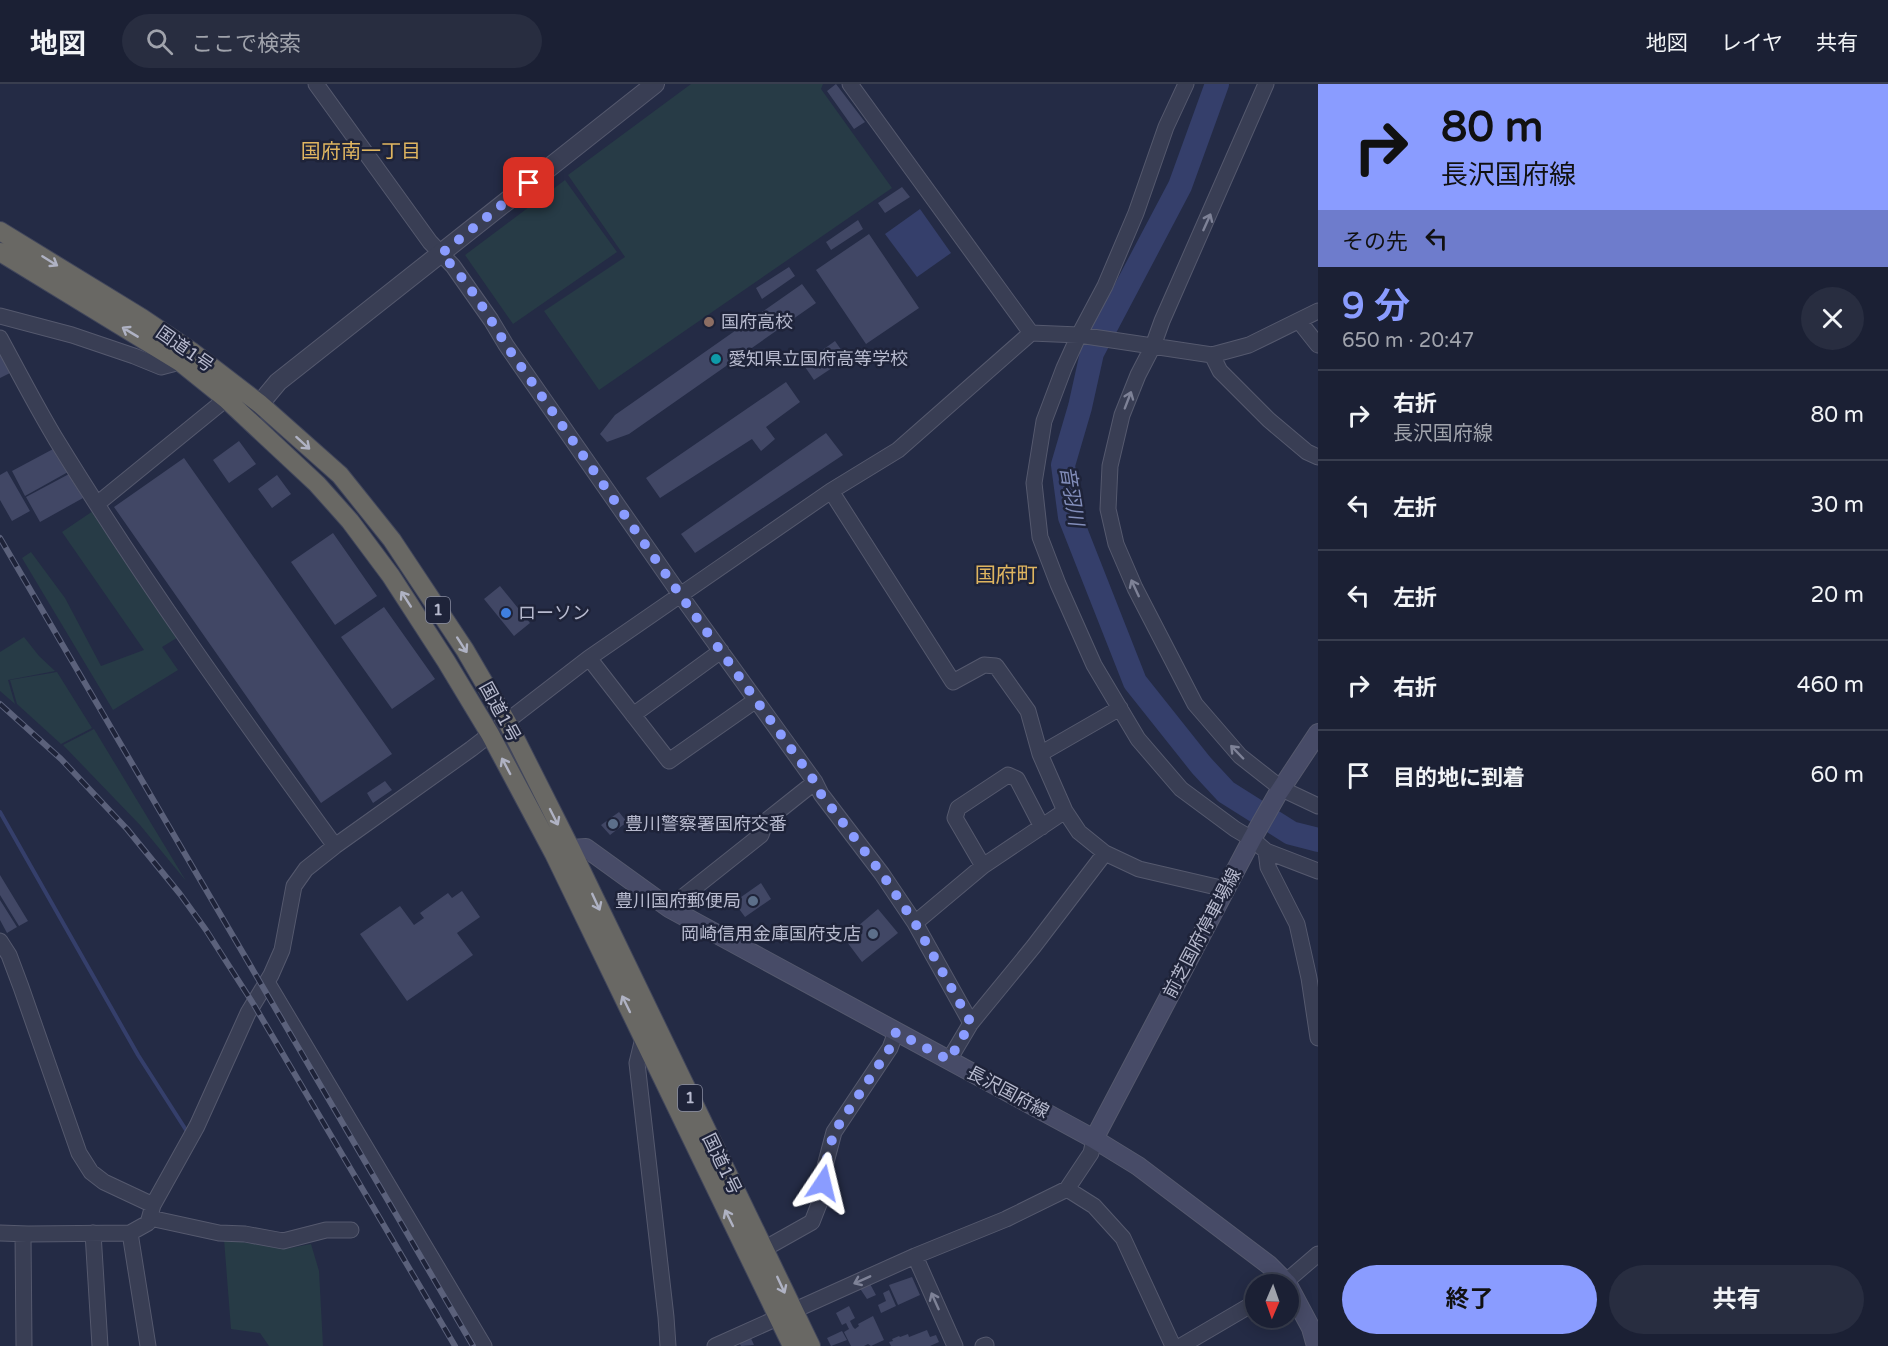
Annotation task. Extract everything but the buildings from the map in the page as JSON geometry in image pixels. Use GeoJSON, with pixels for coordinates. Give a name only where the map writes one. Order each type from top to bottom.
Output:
{"type":"FeatureCollection","features":[{"type":"Feature","properties":{"kind":"highway","name":"国道1号"},"geometry":{"type":"LineString","coordinates":[[0,231],[171,338],[260,404],[340,475],[393,540],[465,650],[507,722],[643,1038],[708,1174],[786,1314],[811,1346]]}},
{"type":"Feature","properties":{"kind":"highway","name":"国道1号"},"geometry":{"type":"LineString","coordinates":[[0,252],[180,362],[226,399],[317,484],[350,521],[391,576],[446,661],[562,852],[764,1249],[786,1314],[792,1346]]}},
{"type":"Feature","properties":{"kind":"main road","name":"前芝国府停車場線"},"geometry":{"type":"LineString","coordinates":[[1094,1138],[1252,839],[1318,733]]}},
{"type":"Feature","properties":{"kind":"main road","name":"長沢国府線"},"geometry":{"type":"LineString","coordinates":[[562,852],[586,848],[669,908],[1094,1138],[1138,1166],[1269,1265],[1277,1274]]}},
{"type":"Feature","properties":{"kind":"main road","name":"長沢国府線"},"geometry":{"type":"LineString","coordinates":[[1299,1307],[1311,1328],[1316,1346]]}},
{"type":"Feature","properties":{"kind":"street"},"geometry":{"type":"LineString","coordinates":[[316,84],[430,242],[453,266],[681,596],[815,782],[821,794],[882,874],[915,923],[971,1023]]}},
{"type":"Feature","properties":{"kind":"street"},"geometry":{"type":"LineString","coordinates":[[248,418],[278,382],[655,84]]}},
{"type":"Feature","properties":{"kind":"street"},"geometry":{"type":"LineString","coordinates":[[850,84],[1031,333]]}},
{"type":"Feature","properties":{"kind":"street"},"geometry":{"type":"LineString","coordinates":[[1186,84],[1166,128],[1132,223],[1083,335],[1064,368],[1044,422],[1034,483],[1041,537],[1058,585],[1094,665],[1138,739],[1181,789],[1235,830],[1252,839],[1266,851],[1318,871]]}},
{"type":"Feature","properties":{"kind":"street"},"geometry":{"type":"LineString","coordinates":[[1266,84],[1162,321],[1149,345],[1122,416],[1110,466],[1108,509],[1116,544],[1135,588],[1195,704],[1240,756],[1280,792],[1318,806]]}},
{"type":"Feature","properties":{"kind":"street"},"geometry":{"type":"LineString","coordinates":[[0,1233],[130,1233],[148,1223],[151,1212],[197,1126],[248,1014],[282,950],[294,886],[306,869],[507,722],[589,658],[831,491],[897,450],[1031,333],[1083,335],[1212,355],[1249,345],[1318,311]]}},
{"type":"Feature","properties":{"kind":"street"},"geometry":{"type":"LineString","coordinates":[[0,316],[72,335],[161,367],[180,362]]}},
{"type":"Feature","properties":{"kind":"street"},"geometry":{"type":"LineString","coordinates":[[1299,321],[1318,345]]}},
{"type":"Feature","properties":{"kind":"street"},"geometry":{"type":"LineString","coordinates":[[0,338],[56,440],[97,504],[195,650],[335,846]]}},
{"type":"Feature","properties":{"kind":"street"},"geometry":{"type":"LineString","coordinates":[[1212,355],[1220,371],[1269,420],[1306,452],[1318,457]]}},
{"type":"Feature","properties":{"kind":"street"},"geometry":{"type":"LineString","coordinates":[[97,504],[226,399]]}},
{"type":"Feature","properties":{"kind":"street"},"geometry":{"type":"LineString","coordinates":[[831,491],[953,682],[984,665],[996,666],[1028,711],[1040,754],[1065,811],[1079,832],[1105,853],[1139,869],[1225,889]]}},
{"type":"Feature","properties":{"kind":"street"},"geometry":{"type":"LineString","coordinates":[[633,715],[721,651]]}},
{"type":"Feature","properties":{"kind":"street"},"geometry":{"type":"LineString","coordinates":[[589,658],[669,761],[756,700]]}},
{"type":"Feature","properties":{"kind":"street"},"geometry":{"type":"LineString","coordinates":[[1040,754],[1119,708]]}},
{"type":"Feature","properties":{"kind":"street"},"geometry":{"type":"LineString","coordinates":[[983,866],[955,818],[958,808],[1008,775],[1017,779],[1042,827]]}},
{"type":"Feature","properties":{"kind":"street"},"geometry":{"type":"LineString","coordinates":[[669,908],[761,835],[766,821],[815,782]]}},
{"type":"Feature","properties":{"kind":"street"},"geometry":{"type":"LineString","coordinates":[[915,923],[983,866],[1065,811]]}},
{"type":"Feature","properties":{"kind":"street"},"geometry":{"type":"LineString","coordinates":[[1266,851],[1268,867],[1297,924],[1309,978],[1318,1038]]}},
{"type":"Feature","properties":{"kind":"street"},"geometry":{"type":"LineString","coordinates":[[949,1060],[971,1023],[1105,853]]}},
{"type":"Feature","properties":{"kind":"street"},"geometry":{"type":"LineString","coordinates":[[0,941],[9,955],[21,987],[79,1153],[91,1172],[151,1212],[219,1233],[245,1234],[283,1241],[326,1230],[351,1230]]}},
{"type":"Feature","properties":{"kind":"street"},"geometry":{"type":"LineString","coordinates":[[267,982],[484,1346]]}},
{"type":"Feature","properties":{"kind":"street"},"geometry":{"type":"LineString","coordinates":[[764,1249],[812,1222],[821,1199],[825,1166],[834,1132],[890,1048],[896,1032]]}},
{"type":"Feature","properties":{"kind":"street"},"geometry":{"type":"LineString","coordinates":[[643,1038],[637,1063],[668,1346]]}},
{"type":"Feature","properties":{"kind":"street"},"geometry":{"type":"LineString","coordinates":[[715,1346],[915,1256],[1006,1219],[1066,1189],[1091,1153],[1094,1138]]}},
{"type":"Feature","properties":{"kind":"street"},"geometry":{"type":"LineString","coordinates":[[1066,1189],[1094,1206],[1123,1238],[1173,1346]]}},
{"type":"Feature","properties":{"kind":"street"},"geometry":{"type":"LineString","coordinates":[[93,1233],[100,1346]]}},
{"type":"Feature","properties":{"kind":"street"},"geometry":{"type":"LineString","coordinates":[[130,1233],[148,1346]]}},
{"type":"Feature","properties":{"kind":"street"},"geometry":{"type":"LineString","coordinates":[[23,1234],[24,1346]]}},
{"type":"Feature","properties":{"kind":"street"},"geometry":{"type":"LineString","coordinates":[[1297,1274],[1318,1254]]}},
{"type":"Feature","properties":{"kind":"street"},"geometry":{"type":"LineString","coordinates":[[915,1256],[955,1346]]}},
{"type":"Feature","properties":{"kind":"street"},"geometry":{"type":"LineString","coordinates":[[1180,1346],[1245,1308]]}},
{"type":"Feature","properties":{"kind":"shaded area"},"geometry":{"type":"Polygon","coordinates":[[[691,84],[823,84],[821,89],[892,188],[599,390],[544,311],[625,257],[568,175],[691,84]]]}},
{"type":"Feature","properties":{"kind":"shaded area"},"geometry":{"type":"Polygon","coordinates":[[[565,180],[617,252],[513,324],[465,255],[565,180]]]}},
{"type":"Feature","properties":{"kind":"shaded area"},"geometry":{"type":"Polygon","coordinates":[[[93,511],[126,562],[180,636],[162,647],[178,670],[113,710],[22,558],[31,552],[65,598],[101,666],[144,650],[62,532],[93,511]]]}},
{"type":"Feature","properties":{"kind":"shaded area"},"geometry":{"type":"Polygon","coordinates":[[[24,637],[55,671],[8,680],[15,704],[0,691],[0,652],[24,637]]]}},
{"type":"Feature","properties":{"kind":"shaded area"},"geometry":{"type":"Polygon","coordinates":[[[57,672],[92,728],[61,744],[17,704],[10,680],[57,672]]]}},
{"type":"Feature","properties":{"kind":"shaded area"},"geometry":{"type":"Polygon","coordinates":[[[94,729],[186,881],[140,825],[63,745],[94,729]]]}},
{"type":"Feature","properties":{"kind":"shaded area"},"geometry":{"type":"Polygon","coordinates":[[[224,1239],[285,1249],[311,1244],[319,1271],[323,1346],[269,1346],[260,1333],[231,1329],[224,1239]]]}},
{"type":"Feature","properties":{"kind":"water"},"geometry":{"type":"Polygon","coordinates":[[[920,209],[951,253],[917,277],[885,234],[920,209]]]}},
{"type":"Feature","properties":{"kind":"waterway","name":"音羽川"},"geometry":{"type":"LineString","coordinates":[[1217,84],[1180,186],[1092,353],[1080,407],[1063,465],[1070,517],[1135,682],[1201,765],[1226,792],[1291,833],[1318,840]]}},
{"type":"Feature","properties":{"kind":"waterway"},"geometry":{"type":"LineString","coordinates":[[0,812],[138,1055],[186,1130]]}},
{"type":"Feature","properties":{"kind":"railway"},"geometry":{"type":"LineString","coordinates":[[0,538],[473,1346]]}},
{"type":"Feature","properties":{"kind":"railway"},"geometry":{"type":"LineString","coordinates":[[0,704],[61,759],[127,829],[206,930],[254,1005],[455,1346]]}},
{"type":"Feature","properties":{"kind":"place","name":"国府高校"},"geometry":{"type":"Point","coordinates":[709,322]}},
{"type":"Feature","properties":{"kind":"place","name":"愛知県立国府高等学校"},"geometry":{"type":"Point","coordinates":[716,359]}},
{"type":"Feature","properties":{"kind":"place","name":"ローソン"},"geometry":{"type":"Point","coordinates":[506,613]}},
{"type":"Feature","properties":{"kind":"place","name":"豊川警察署国府交番"},"geometry":{"type":"Point","coordinates":[613,824]}},
{"type":"Feature","properties":{"kind":"place","name":"豊川国府郵便局"},"geometry":{"type":"Point","coordinates":[753,901]}},
{"type":"Feature","properties":{"kind":"place","name":"岡崎信用金庫国府支店"},"geometry":{"type":"Point","coordinates":[873,934]}},
{"type":"Feature","properties":{"kind":"district","name":"国府南一丁目"},"geometry":{"type":"Point","coordinates":[361,152]}},
{"type":"Feature","properties":{"kind":"district","name":"国府町"},"geometry":{"type":"Point","coordinates":[1006,575]}},
{"type":"Feature","properties":{"kind":"route"},"geometry":{"type":"LineString","coordinates":[[529,183],[441,254],[453,266],[491,320],[506,345],[681,596],[815,782],[821,794],[882,874],[915,923],[971,1023],[949,1060],[896,1032],[890,1048],[834,1132],[823,1183]]}}]}
